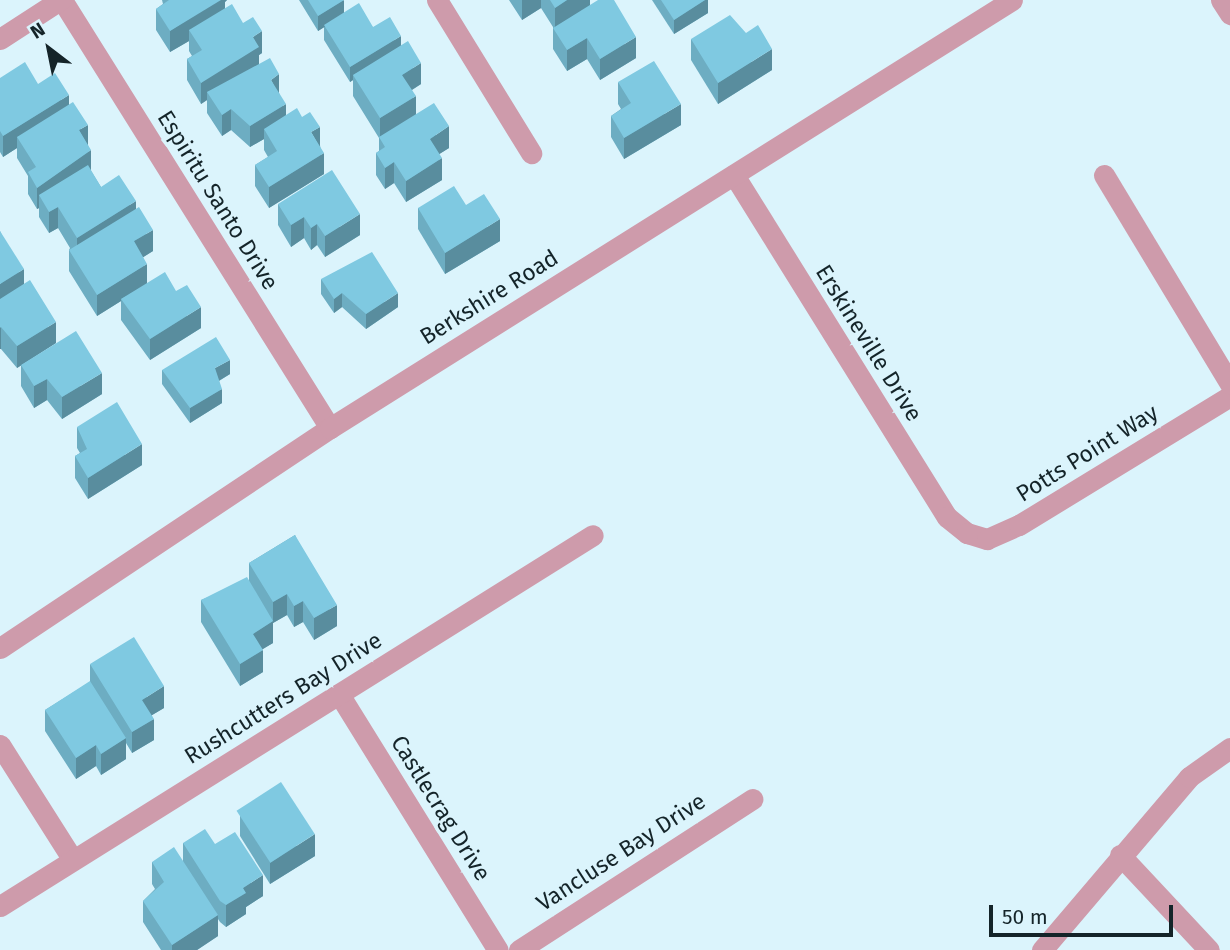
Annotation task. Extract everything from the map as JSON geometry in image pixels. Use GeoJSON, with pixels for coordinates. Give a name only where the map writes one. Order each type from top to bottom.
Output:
{"type":"FeatureCollection","features":[{"type":"Feature","properties":{"kind":"street"},"geometry":{"type":"LineString","coordinates":[[0,39],[61,0]]}},
{"type":"Feature","properties":{"kind":"street","name":"Espiritu Santo Drive"},"geometry":{"type":"LineString","coordinates":[[61,0],[330,428]]}},
{"type":"Feature","properties":{"kind":"street"},"geometry":{"type":"LineString","coordinates":[[436,0],[531,153]]}},
{"type":"Feature","properties":{"kind":"street","name":"Berkshire Road"},"geometry":{"type":"LineString","coordinates":[[0,648],[330,428],[1012,0]]}},
{"type":"Feature","properties":{"kind":"street"},"geometry":{"type":"LineString","coordinates":[[1221,0],[1230,14]]}},
{"type":"Feature","properties":{"kind":"street","name":"Erskineville Drive"},"geometry":{"type":"LineString","coordinates":[[734,174],[947,517],[967,533]]}},
{"type":"Feature","properties":{"kind":"street"},"geometry":{"type":"LineString","coordinates":[[1104,175],[1230,384]]}},
{"type":"Feature","properties":{"kind":"street","name":"Potts Point Way"},"geometry":{"type":"LineString","coordinates":[[967,533],[986,539],[1019,526],[1230,396]]}},
{"type":"Feature","properties":{"kind":"street","name":"Rushcutters Bay Drive"},"geometry":{"type":"LineString","coordinates":[[0,906],[593,535]]}},
{"type":"Feature","properties":{"kind":"street","name":"Castlecrag Drive"},"geometry":{"type":"LineString","coordinates":[[339,694],[498,950]]}},
{"type":"Feature","properties":{"kind":"street"},"geometry":{"type":"LineString","coordinates":[[0,745],[73,860]]}},
{"type":"Feature","properties":{"kind":"street"},"geometry":{"type":"LineString","coordinates":[[1042,950],[1120,855],[1189,778],[1230,748]]}},
{"type":"Feature","properties":{"kind":"street","name":"Vancluse Bay Drive"},"geometry":{"type":"LineString","coordinates":[[519,950],[752,799]]}},
{"type":"Feature","properties":{"kind":"street"},"geometry":{"type":"LineString","coordinates":[[1120,855],[1209,950]]}},
{"type":"Feature","properties":{"kind":"building"},"geometry":{"type":"Polygon","coordinates":[[[169,0],[221,0],[170,31],[156,9],[169,0]]]}},
{"type":"Feature","properties":{"kind":"building"},"geometry":{"type":"Polygon","coordinates":[[[308,0],[344,0],[318,16],[308,0]]]}},
{"type":"Feature","properties":{"kind":"building"},"geometry":{"type":"Polygon","coordinates":[[[550,0],[567,0],[555,8],[550,0]]]}},
{"type":"Feature","properties":{"kind":"building"},"geometry":{"type":"Polygon","coordinates":[[[598,0],[614,0],[636,37],[600,59],[587,38],[567,50],[553,28],[598,0]]]}},
{"type":"Feature","properties":{"kind":"building"},"geometry":{"type":"Polygon","coordinates":[[[661,0],[705,0],[674,20],[661,0]]]}},
{"type":"Feature","properties":{"kind":"building"},"geometry":{"type":"Polygon","coordinates":[[[359,3],[373,27],[390,17],[401,36],[350,67],[324,25],[359,3]]]}},
{"type":"Feature","properties":{"kind":"building"},"geometry":{"type":"Polygon","coordinates":[[[232,4],[243,23],[253,17],[262,31],[253,37],[259,47],[201,83],[187,59],[202,50],[189,30],[232,4]]]}},
{"type":"Feature","properties":{"kind":"building"},"geometry":{"type":"Polygon","coordinates":[[[730,15],[746,33],[758,25],[772,49],[718,83],[691,39],[730,15]]]}},
{"type":"Feature","properties":{"kind":"building"},"geometry":{"type":"Polygon","coordinates":[[[408,41],[421,63],[402,75],[416,96],[380,118],[353,75],[408,41]]]}},
{"type":"Feature","properties":{"kind":"building"},"geometry":{"type":"Polygon","coordinates":[[[270,58],[279,74],[271,80],[286,104],[250,126],[231,109],[222,115],[207,92],[270,58]]]}},
{"type":"Feature","properties":{"kind":"building"},"geometry":{"type":"Polygon","coordinates":[[[654,61],[681,104],[624,138],[611,116],[631,103],[618,82],[654,61]]]}},
{"type":"Feature","properties":{"kind":"building"},"geometry":{"type":"Polygon","coordinates":[[[25,62],[38,84],[55,73],[69,95],[3,136],[0,131],[0,78],[25,62]]]}},
{"type":"Feature","properties":{"kind":"building"},"geometry":{"type":"Polygon","coordinates":[[[73,102],[88,125],[79,130],[91,150],[37,188],[28,172],[36,167],[17,137],[73,102]]]}},
{"type":"Feature","properties":{"kind":"building"},"geometry":{"type":"Polygon","coordinates":[[[434,103],[449,126],[430,139],[442,158],[406,181],[394,162],[385,168],[376,153],[385,147],[379,137],[434,103]]]}},
{"type":"Feature","properties":{"kind":"building"},"geometry":{"type":"Polygon","coordinates":[[[297,108],[302,117],[310,112],[320,127],[311,132],[324,153],[269,187],[255,165],[277,151],[264,129],[297,108]]]}},
{"type":"Feature","properties":{"kind":"building"},"geometry":{"type":"Polygon","coordinates":[[[88,165],[101,187],[119,175],[136,201],[77,238],[58,207],[49,212],[39,195],[88,165]]]}},
{"type":"Feature","properties":{"kind":"building"},"geometry":{"type":"Polygon","coordinates":[[[332,170],[360,214],[325,236],[317,224],[311,228],[304,217],[291,225],[278,204],[332,170]]]}},
{"type":"Feature","properties":{"kind":"building"},"geometry":{"type":"Polygon","coordinates":[[[454,186],[466,205],[484,194],[500,219],[445,253],[418,208],[454,186]]]}},
{"type":"Feature","properties":{"kind":"building"},"geometry":{"type":"Polygon","coordinates":[[[139,207],[153,230],[134,241],[147,264],[97,295],[69,250],[139,207]]]}},
{"type":"Feature","properties":{"kind":"building"},"geometry":{"type":"Polygon","coordinates":[[[0,231],[24,269],[0,284],[0,231]]]}},
{"type":"Feature","properties":{"kind":"building"},"geometry":{"type":"Polygon","coordinates":[[[372,252],[398,293],[366,314],[342,293],[334,299],[321,279],[372,252]]]}},
{"type":"Feature","properties":{"kind":"building"},"geometry":{"type":"Polygon","coordinates":[[[165,272],[176,291],[187,285],[201,307],[150,339],[121,299],[165,272]]]}},
{"type":"Feature","properties":{"kind":"building"},"geometry":{"type":"Polygon","coordinates":[[[30,280],[56,322],[17,346],[0,328],[0,299],[30,280]]]}},
{"type":"Feature","properties":{"kind":"building"},"geometry":{"type":"Polygon","coordinates":[[[76,331],[102,373],[62,397],[47,379],[34,386],[21,365],[76,331]]]}},
{"type":"Feature","properties":{"kind":"building"},"geometry":{"type":"Polygon","coordinates":[[[216,337],[230,360],[215,368],[222,389],[190,408],[162,370],[216,337]]]}},
{"type":"Feature","properties":{"kind":"building"},"geometry":{"type":"Polygon","coordinates":[[[117,402],[142,444],[88,478],[75,456],[87,449],[77,427],[117,402]]]}},
{"type":"Feature","properties":{"kind":"building"},"geometry":{"type":"Polygon","coordinates":[[[295,535],[337,605],[314,618],[303,601],[294,606],[287,594],[273,602],[249,563],[295,535]]]}},
{"type":"Feature","properties":{"kind":"building"},"geometry":{"type":"Polygon","coordinates":[[[247,577],[273,621],[253,634],[263,650],[240,664],[201,600],[247,577]]]}},
{"type":"Feature","properties":{"kind":"building"},"geometry":{"type":"Polygon","coordinates":[[[134,637],[164,686],[142,700],[154,719],[132,732],[90,664],[134,637]]]}},
{"type":"Feature","properties":{"kind":"building"},"geometry":{"type":"Polygon","coordinates":[[[90,681],[126,738],[101,754],[96,745],[76,758],[45,710],[90,681]]]}},
{"type":"Feature","properties":{"kind":"building"},"geometry":{"type":"Polygon","coordinates":[[[281,782],[315,834],[270,863],[237,811],[281,782]]]}},
{"type":"Feature","properties":{"kind":"building"},"geometry":{"type":"Polygon","coordinates":[[[205,829],[215,844],[235,832],[263,875],[243,888],[246,893],[226,905],[220,901],[183,843],[205,829]]]}},
{"type":"Feature","properties":{"kind":"building"},"geometry":{"type":"Polygon","coordinates":[[[174,847],[218,915],[172,945],[143,901],[164,882],[152,862],[174,847]]]}}]}
